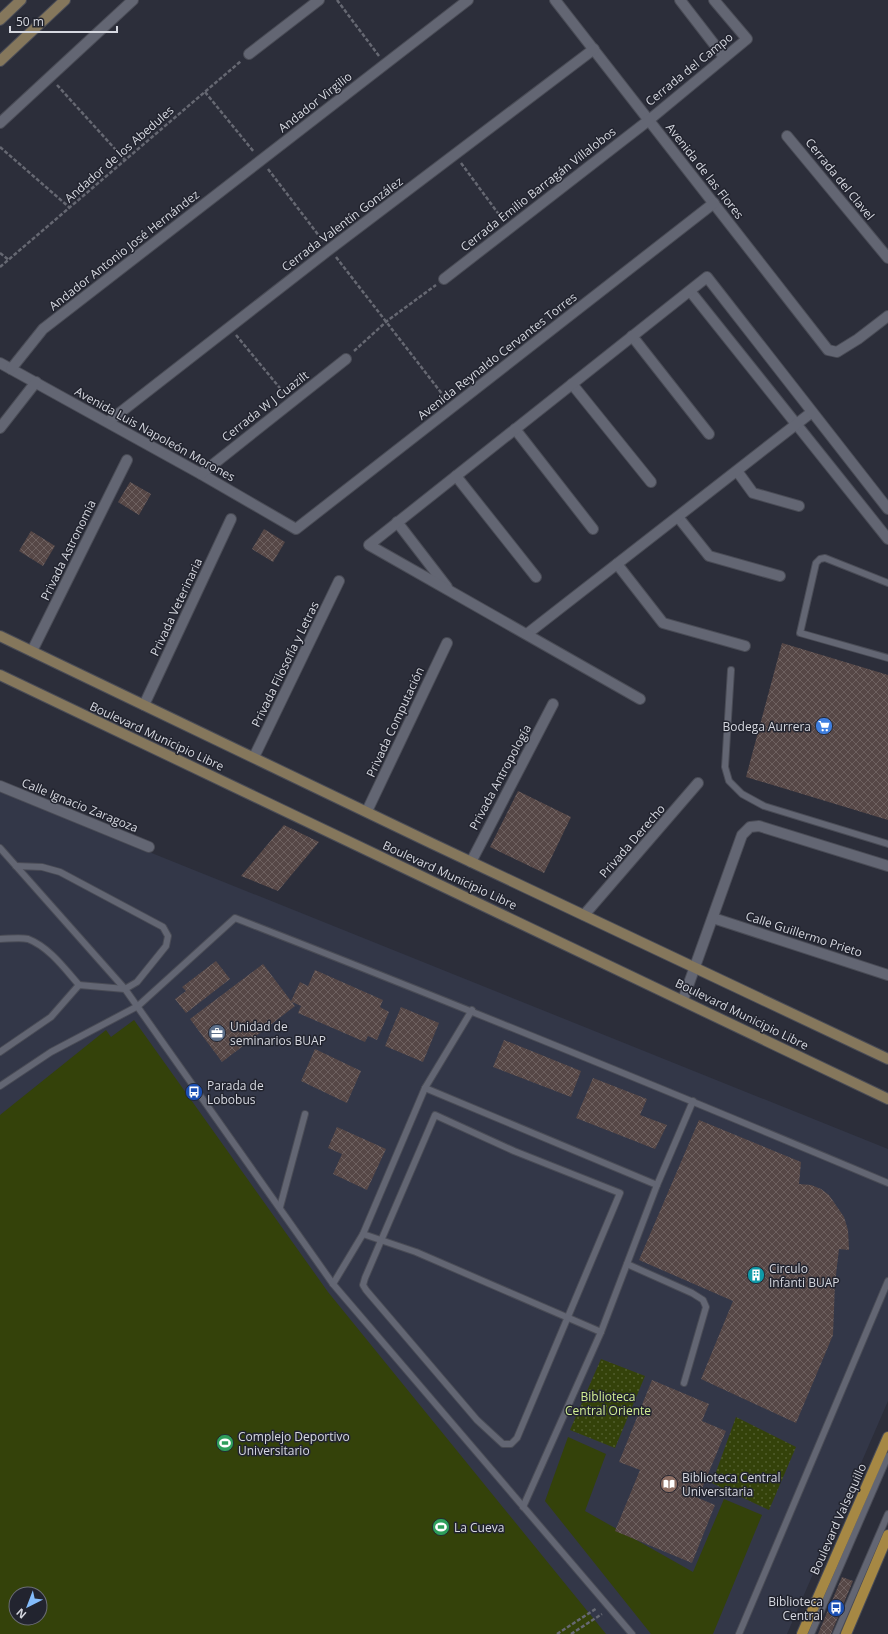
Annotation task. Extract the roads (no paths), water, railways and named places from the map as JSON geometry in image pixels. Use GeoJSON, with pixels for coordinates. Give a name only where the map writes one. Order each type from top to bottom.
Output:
{"type":"FeatureCollection","features":[{"type":"Feature","properties":{"kind":"main road"},"geometry":{"type":"LineString","coordinates":[[0,20],[21,0]]}},
{"type":"Feature","properties":{"kind":"main road"},"geometry":{"type":"LineString","coordinates":[[0,61],[65,0]]}},
{"type":"Feature","properties":{"kind":"main road","name":"Boulevard Municipio Libre"},"geometry":{"type":"LineString","coordinates":[[0,636],[471,862],[888,1058]]}},
{"type":"Feature","properties":{"kind":"main road","name":"Boulevard Municipio Libre"},"geometry":{"type":"LineString","coordinates":[[0,675],[888,1099]]}},
{"type":"Feature","properties":{"kind":"main road","name":"Boulevard Valsequillo"},"geometry":{"type":"LineString","coordinates":[[802,1634],[888,1437]]}},
{"type":"Feature","properties":{"kind":"main road"},"geometry":{"type":"LineString","coordinates":[[846,1634],[888,1534]]}},
{"type":"Feature","properties":{"kind":"street"},"geometry":{"type":"LineString","coordinates":[[0,123],[134,0]]}},
{"type":"Feature","properties":{"kind":"street"},"geometry":{"type":"LineString","coordinates":[[249,54],[319,0]]}},
{"type":"Feature","properties":{"kind":"street","name":"Andador Virgilio"},"geometry":{"type":"LineString","coordinates":[[261,160],[468,0]]}},
{"type":"Feature","properties":{"kind":"street","name":"Avenida de las Flores"},"geometry":{"type":"LineString","coordinates":[[555,0],[828,350],[837,352],[858,339],[888,316]]}},
{"type":"Feature","properties":{"kind":"street"},"geometry":{"type":"LineString","coordinates":[[680,0],[724,57]]}},
{"type":"Feature","properties":{"kind":"street","name":"Cerrada del Campo"},"geometry":{"type":"LineString","coordinates":[[649,120],[747,39],[714,0]]}},
{"type":"Feature","properties":{"kind":"street","name":"Cerrada Valentín González"},"geometry":{"type":"LineString","coordinates":[[108,422],[594,49]]}},
{"type":"Feature","properties":{"kind":"street","name":"Cerrada Emilio Barragán Villalobos"},"geometry":{"type":"LineString","coordinates":[[444,279],[649,120]]}},
{"type":"Feature","properties":{"kind":"street","name":"Cerrada del Clavel"},"geometry":{"type":"LineString","coordinates":[[787,136],[888,258]]}},
{"type":"Feature","properties":{"kind":"street","name":"Andador Antonio José Hernández"},"geometry":{"type":"LineString","coordinates":[[11,369],[43,329],[261,160]]}},
{"type":"Feature","properties":{"kind":"street","name":"Avenida Reynaldo Cervantes Torres"},"geometry":{"type":"LineString","coordinates":[[296,529],[714,203]]}},
{"type":"Feature","properties":{"kind":"street"},"geometry":{"type":"LineString","coordinates":[[640,699],[369,545],[708,277],[888,509]]}},
{"type":"Feature","properties":{"kind":"street"},"geometry":{"type":"LineString","coordinates":[[690,291],[888,539]]}},
{"type":"Feature","properties":{"kind":"street"},"geometry":{"type":"LineString","coordinates":[[632,336],[709,434]]}},
{"type":"Feature","properties":{"kind":"street","name":"Cerrada W J Cuazilt"},"geometry":{"type":"LineString","coordinates":[[201,474],[346,359]]}},
{"type":"Feature","properties":{"kind":"street","name":"Avenida Luis Napoleón Morones"},"geometry":{"type":"LineString","coordinates":[[0,363],[201,474],[296,529]]}},
{"type":"Feature","properties":{"kind":"street"},"geometry":{"type":"LineString","coordinates":[[0,428],[36,382]]}},
{"type":"Feature","properties":{"kind":"street"},"geometry":{"type":"LineString","coordinates":[[572,384],[651,482]]}},
{"type":"Feature","properties":{"kind":"street"},"geometry":{"type":"LineString","coordinates":[[527,634],[812,412]]}},
{"type":"Feature","properties":{"kind":"street"},"geometry":{"type":"LineString","coordinates":[[515,429],[593,529]]}},
{"type":"Feature","properties":{"kind":"street","name":"Privada Astronomía"},"geometry":{"type":"LineString","coordinates":[[32,651],[127,460]]}},
{"type":"Feature","properties":{"kind":"street"},"geometry":{"type":"LineString","coordinates":[[737,470],[753,493],[799,506]]}},
{"type":"Feature","properties":{"kind":"street"},"geometry":{"type":"LineString","coordinates":[[456,476],[536,577]]}},
{"type":"Feature","properties":{"kind":"street"},"geometry":{"type":"LineString","coordinates":[[678,517],[709,556],[780,576]]}},
{"type":"Feature","properties":{"kind":"street","name":"Privada Veterinaria"},"geometry":{"type":"LineString","coordinates":[[144,705],[231,519]]}},
{"type":"Feature","properties":{"kind":"street"},"geometry":{"type":"LineString","coordinates":[[398,522],[450,590]]}},
{"type":"Feature","properties":{"kind":"street"},"geometry":{"type":"LineString","coordinates":[[617,564],[663,623],[745,646]]}},
{"type":"Feature","properties":{"kind":"street","name":"Privada Filosofía y Letras"},"geometry":{"type":"LineString","coordinates":[[254,757],[339,581]]}},
{"type":"Feature","properties":{"kind":"street","name":"Privada Computación"},"geometry":{"type":"LineString","coordinates":[[367,811],[447,643]]}},
{"type":"Feature","properties":{"kind":"street","name":"Privada Antropología"},"geometry":{"type":"LineString","coordinates":[[471,862],[553,704]]}},
{"type":"Feature","properties":{"kind":"street","name":"Privada Derecho"},"geometry":{"type":"LineString","coordinates":[[584,915],[698,783]]}},
{"type":"Feature","properties":{"kind":"street","name":"Calle Ignacio Zaragoza"},"geometry":{"type":"LineString","coordinates":[[0,786],[149,847]]}},
{"type":"Feature","properties":{"kind":"street"},"geometry":{"type":"LineString","coordinates":[[683,1000],[742,835],[750,827],[759,826],[888,866]]}},
{"type":"Feature","properties":{"kind":"street","name":"Calle Guillermo Prieto"},"geometry":{"type":"LineString","coordinates":[[713,918],[888,975]]}},
{"type":"Feature","properties":{"kind":"lane"},"geometry":{"type":"LineString","coordinates":[[888,583],[825,558],[820,559],[816,563],[800,633],[888,658]]}},
{"type":"Feature","properties":{"kind":"lane"},"geometry":{"type":"LineString","coordinates":[[731,670],[725,767],[729,781],[742,794],[764,806],[888,844]]}},
{"type":"Feature","properties":{"kind":"lane"},"geometry":{"type":"LineString","coordinates":[[0,848],[125,989],[138,1006],[333,1284],[632,1634]]}},
{"type":"Feature","properties":{"kind":"lane"},"geometry":{"type":"LineString","coordinates":[[0,939],[26,939],[41,947],[79,984],[125,989],[137,982],[166,946],[168,936],[163,927],[60,872],[42,867],[16,866]]}},
{"type":"Feature","properties":{"kind":"lane"},"geometry":{"type":"LineString","coordinates":[[0,1086],[51,1052],[138,1006],[235,918],[472,1010],[888,1183]]}},
{"type":"Feature","properties":{"kind":"lane"},"geometry":{"type":"LineString","coordinates":[[0,1052],[51,1017],[79,984]]}},
{"type":"Feature","properties":{"kind":"lane"},"geometry":{"type":"LineString","coordinates":[[333,1284],[363,1234],[425,1088],[472,1010]]}},
{"type":"Feature","properties":{"kind":"lane"},"geometry":{"type":"LineString","coordinates":[[425,1088],[657,1185]]}},
{"type":"Feature","properties":{"kind":"lane"},"geometry":{"type":"LineString","coordinates":[[523,1506],[601,1332],[657,1185],[693,1101]]}},
{"type":"Feature","properties":{"kind":"lane"},"geometry":{"type":"LineString","coordinates":[[280,1207],[305,1114]]}},
{"type":"Feature","properties":{"kind":"lane"},"geometry":{"type":"LineString","coordinates":[[435,1115],[508,1148],[620,1192],[517,1438],[511,1444],[503,1444],[476,1420],[366,1290],[363,1285],[365,1278],[382,1240],[435,1115]]}},
{"type":"Feature","properties":{"kind":"lane"},"geometry":{"type":"LineString","coordinates":[[363,1234],[446,1265],[601,1332]]}},
{"type":"Feature","properties":{"kind":"lane"},"geometry":{"type":"LineString","coordinates":[[627,1264],[692,1293],[703,1300],[706,1308],[684,1383]]}},
{"type":"Feature","properties":{"kind":"lane"},"geometry":{"type":"LineString","coordinates":[[739,1634],[888,1281]]}},
{"type":"Feature","properties":{"kind":"lane"},"geometry":{"type":"LineString","coordinates":[[811,1634],[888,1456]]}},
{"type":"Feature","properties":{"kind":"lane"},"geometry":{"type":"LineString","coordinates":[[836,1634],[888,1514]]}},
{"type":"Feature","properties":{"kind":"place","name":"Bodega Aurrera"},"geometry":{"type":"Point","coordinates":[824,726]}},
{"type":"Feature","properties":{"kind":"place","name":"Unidad de seminarios BUAP"},"geometry":{"type":"Point","coordinates":[217,1033]}},
{"type":"Feature","properties":{"kind":"place","name":"Parada de Lobobus"},"geometry":{"type":"Point","coordinates":[194,1092]}},
{"type":"Feature","properties":{"kind":"place","name":"Circulo Infanti BUAP"},"geometry":{"type":"Point","coordinates":[756,1275]}},
{"type":"Feature","properties":{"kind":"place","name":"Complejo Deportivo Universitario"},"geometry":{"type":"Point","coordinates":[225,1443]}},
{"type":"Feature","properties":{"kind":"place","name":"Biblioteca Central Universitaria"},"geometry":{"type":"Point","coordinates":[669,1484]}},
{"type":"Feature","properties":{"kind":"place","name":"La Cueva"},"geometry":{"type":"Point","coordinates":[441,1527]}},
{"type":"Feature","properties":{"kind":"place","name":"Biblioteca Central"},"geometry":{"type":"Point","coordinates":[836,1608]}},
{"type":"Feature","properties":{"kind":"park label","name":"Biblioteca Central Oriente"},"geometry":{"type":"Point","coordinates":[608,1403]}}]}
